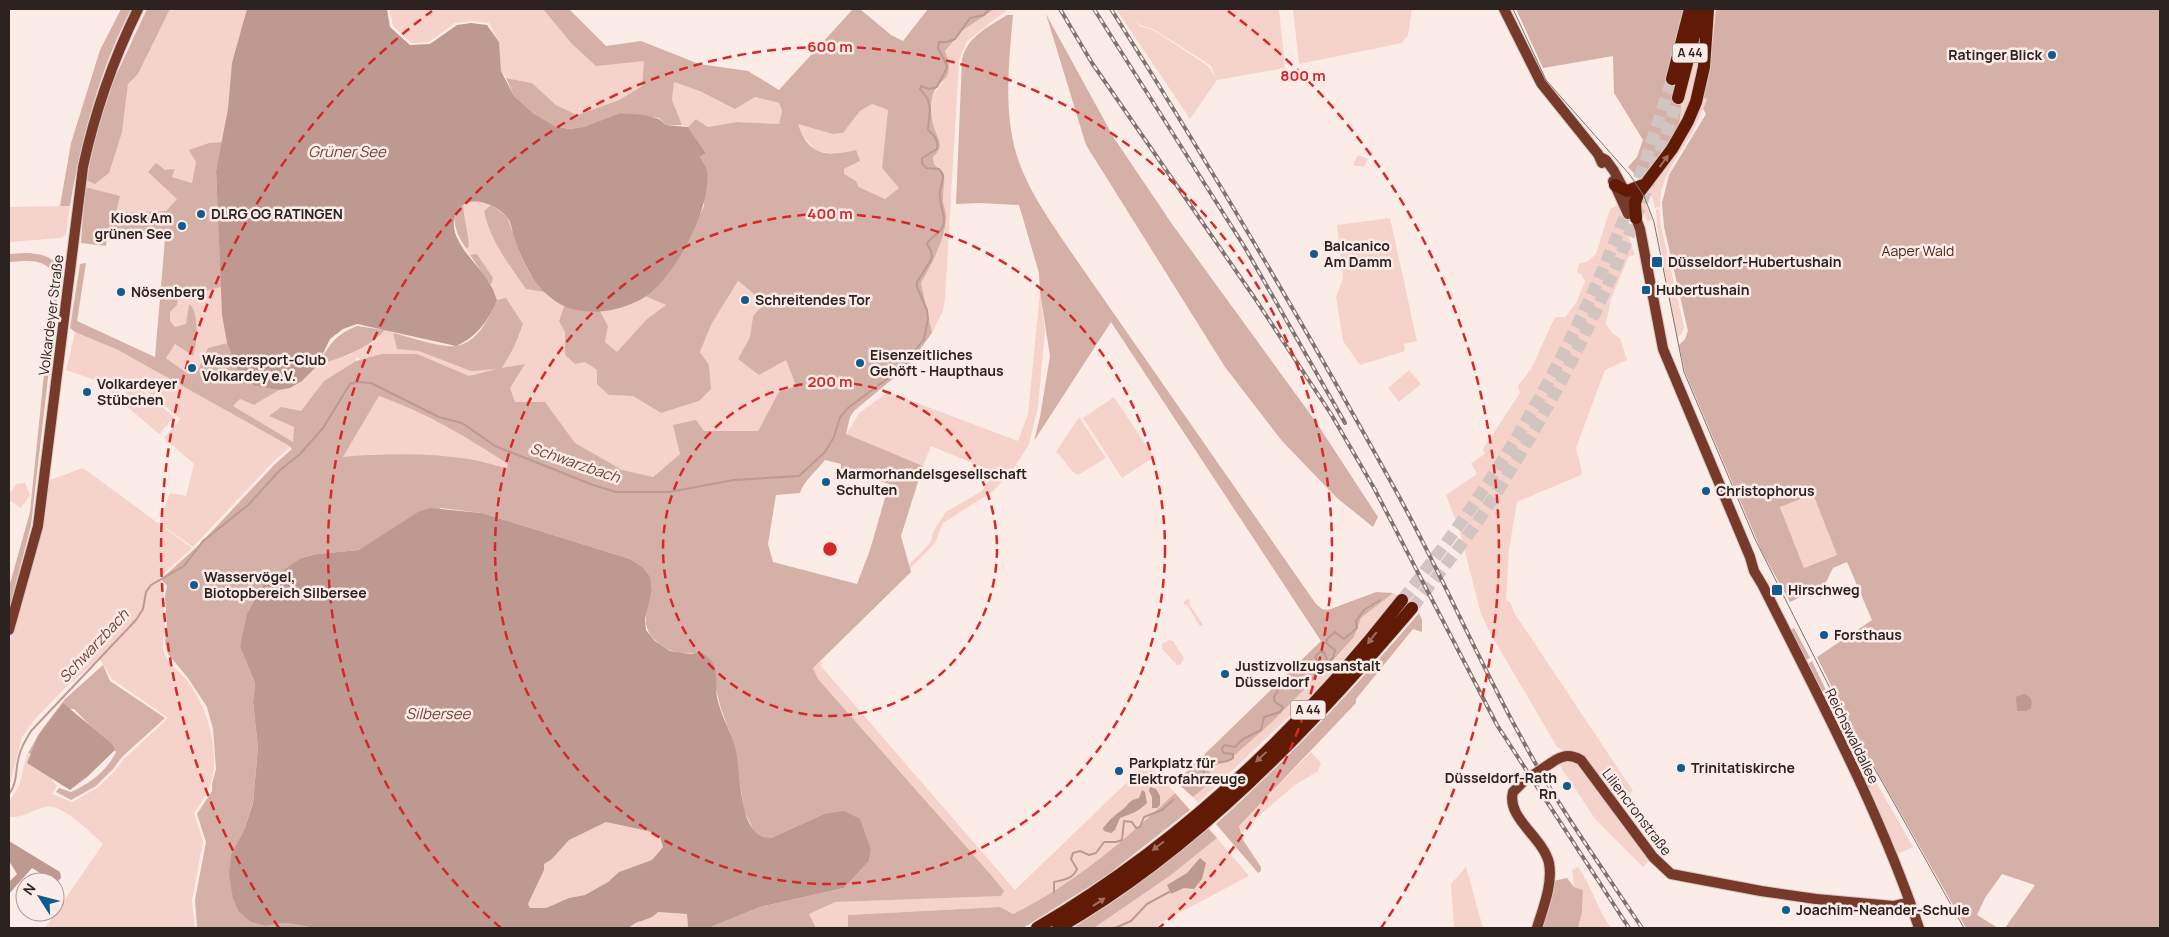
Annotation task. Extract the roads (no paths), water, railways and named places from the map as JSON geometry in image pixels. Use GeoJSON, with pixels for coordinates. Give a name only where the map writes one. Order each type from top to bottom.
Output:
{"type":"FeatureCollection","features":[{"type":"Feature","properties":{"kind":"highway","name":"A 44"},"geometry":{"type":"LineString","coordinates":[[1672,79],[1690,9]]}},
{"type":"Feature","properties":{"kind":"highway","name":"A 44"},"geometry":{"type":"LineString","coordinates":[[1678,98],[1701,9]]}},
{"type":"Feature","properties":{"kind":"highway"},"geometry":{"type":"LineString","coordinates":[[1636,218],[1636,199],[1644,185],[1672,149],[1692,112],[1704,67],[1708,9]]}},
{"type":"Feature","properties":{"kind":"highway"},"geometry":{"type":"LineString","coordinates":[[1620,188],[1630,190],[1644,185]]}},
{"type":"Feature","properties":{"kind":"highway","name":"A 44"},"geometry":{"type":"LineString","coordinates":[[1037,928],[1117,877],[1203,816],[1316,702],[1363,650],[1402,600]]}},
{"type":"Feature","properties":{"kind":"highway","name":"A 44"},"geometry":{"type":"LineString","coordinates":[[1058,928],[1124,885],[1203,816],[1274,759],[1324,709],[1412,608]]}},
{"type":"Feature","properties":{"kind":"main road","name":"Volkardeyer Straße"},"geometry":{"type":"LineString","coordinates":[[9,630],[38,526],[83,167],[106,82],[138,9]]}},
{"type":"Feature","properties":{"kind":"main road","name":"Reichswaldallee"},"geometry":{"type":"LineString","coordinates":[[1504,9],[1541,83],[1600,157],[1636,218],[1640,228],[1663,349],[1750,557],[1758,568],[1763,586],[1857,777],[1910,902],[1919,928]]}},
{"type":"Feature","properties":{"kind":"main road","name":"Reichswaldallee"},"geometry":{"type":"LineString","coordinates":[[1620,188],[1641,239]]}},
{"type":"Feature","properties":{"kind":"main road","name":"Liliencronstraße"},"geometry":{"type":"LineString","coordinates":[[1537,928],[1550,877],[1549,866],[1544,851],[1513,808],[1513,792],[1524,781],[1565,756],[1575,757],[1583,762],[1652,857],[1671,874],[1761,891],[1825,900],[1893,906],[1910,902]]}},
{"type":"Feature","properties":{"kind":"water","name":"Grüner See"},"geometry":{"type":"Polygon","coordinates":[[[247,9],[387,9],[390,27],[410,45],[430,44],[457,25],[471,23],[487,25],[499,42],[501,71],[514,96],[533,113],[555,126],[569,129],[583,127],[620,113],[644,115],[659,119],[666,125],[688,127],[706,153],[700,157],[707,171],[704,203],[689,240],[668,274],[645,297],[616,309],[594,312],[584,311],[564,306],[546,294],[539,286],[522,257],[508,218],[500,210],[484,203],[468,202],[457,212],[454,230],[462,247],[487,279],[497,300],[490,315],[476,333],[456,346],[357,324],[343,329],[330,339],[317,366],[302,381],[290,388],[279,390],[255,386],[244,378],[236,367],[227,343],[222,315],[216,171],[228,109],[232,63],[247,9]]]}},
{"type":"Feature","properties":{"kind":"water","name":"Silbersee"},"geometry":{"type":"Polygon","coordinates":[[[430,508],[482,513],[630,559],[642,567],[650,577],[652,590],[645,619],[646,630],[655,641],[670,651],[688,654],[702,653],[715,667],[717,697],[734,743],[742,800],[752,827],[760,835],[771,838],[824,814],[844,811],[860,819],[871,850],[869,861],[844,888],[760,907],[711,927],[688,928],[687,914],[658,912],[629,928],[316,928],[286,923],[265,926],[250,922],[238,911],[233,899],[229,875],[231,854],[244,830],[253,803],[258,748],[253,702],[255,683],[240,647],[247,614],[264,584],[301,558],[317,554],[359,550],[418,512],[430,508]],[[606,822],[569,840],[552,859],[544,864],[544,870],[528,904],[530,908],[546,908],[569,898],[585,895],[608,882],[619,872],[652,860],[663,847],[660,837],[648,831],[606,822]]]}},
{"type":"Feature","properties":{"kind":"water"},"geometry":{"type":"Polygon","coordinates":[[[2024,694],[2031,699],[2031,708],[2025,711],[2017,711],[2016,697],[2024,694]]]}},
{"type":"Feature","properties":{"kind":"water"},"geometry":{"type":"Polygon","coordinates":[[[63,703],[112,744],[115,750],[87,777],[70,790],[27,763],[38,736],[63,703]]]}},
{"type":"Feature","properties":{"kind":"water"},"geometry":{"type":"Polygon","coordinates":[[[1150,787],[1156,789],[1160,796],[1160,805],[1157,808],[1152,808],[1150,787]]]}},
{"type":"Feature","properties":{"kind":"water"},"geometry":{"type":"Polygon","coordinates":[[[1142,790],[1145,792],[1147,803],[1137,811],[1120,818],[1115,830],[1111,833],[1104,831],[1103,828],[1112,818],[1130,802],[1139,798],[1142,790]]]}},
{"type":"Feature","properties":{"kind":"water"},"geometry":{"type":"Polygon","coordinates":[[[9,841],[60,872],[38,872],[32,868],[28,872],[16,872],[9,861],[9,841]]]}},
{"type":"Feature","properties":{"kind":"water"},"geometry":{"type":"Polygon","coordinates":[[[1200,858],[1206,863],[1202,879],[1194,889],[1184,888],[1171,894],[1167,885],[1187,873],[1200,858]]]}},
{"type":"Feature","properties":{"kind":"water"},"geometry":{"type":"Polygon","coordinates":[[[15,876],[15,887],[9,894],[9,882],[15,876]]]}},
{"type":"Feature","properties":{"kind":"waterway","name":"Schwarzbach"},"geometry":{"type":"LineString","coordinates":[[9,794],[15,781],[21,749],[31,731],[136,620],[143,609],[146,592],[151,585],[184,566],[203,541],[248,505],[279,471],[300,454],[323,428],[350,384],[357,382],[371,383],[439,417],[462,423],[495,446],[593,485],[616,492],[669,492],[734,480],[799,476],[825,452],[834,437],[840,417],[849,407],[902,368],[924,339],[928,319],[927,310],[917,287],[917,282],[932,258],[927,244],[941,230],[944,219],[940,195],[943,174],[939,169],[926,168],[922,163],[922,158],[937,149],[937,143],[928,130],[930,109],[928,99],[920,89],[921,86],[929,89],[937,87],[945,72],[947,66],[938,48],[939,42],[955,39],[970,18],[984,15],[989,9]]}},
{"type":"Feature","properties":{"kind":"waterway"},"geometry":{"type":"LineString","coordinates":[[1186,786],[1204,777],[1204,763],[1208,761],[1224,762],[1233,758],[1233,754],[1223,753],[1222,748],[1225,745],[1235,747],[1243,739],[1261,730],[1264,717],[1280,712],[1283,707],[1275,702],[1274,697],[1282,683],[1296,690],[1302,681],[1314,678],[1320,667],[1315,657],[1320,652],[1324,652],[1328,662],[1333,658],[1335,650],[1326,643],[1327,639],[1335,632],[1344,639],[1357,628],[1356,621],[1364,610],[1380,600]]}},
{"type":"Feature","properties":{"kind":"waterway"},"geometry":{"type":"LineString","coordinates":[[1054,892],[1054,882],[1070,877],[1077,869],[1071,859],[1073,853],[1080,851],[1089,855],[1096,853],[1104,842],[1122,840],[1124,821],[1132,822],[1136,828],[1140,827],[1144,817],[1162,810],[1173,800]]}},
{"type":"Feature","properties":{"kind":"waterway"},"geometry":{"type":"LineString","coordinates":[[1115,928],[1131,921],[1147,904],[1169,892]]}},
{"type":"Feature","properties":{"kind":"tunnel"},"geometry":{"type":"LineString","coordinates":[[1402,600],[1451,537],[1490,479],[1535,405],[1556,366],[1595,288],[1612,248],[1640,176],[1672,79]]}},
{"type":"Feature","properties":{"kind":"tunnel"},"geometry":{"type":"LineString","coordinates":[[1412,608],[1484,513],[1558,388],[1582,341],[1625,246],[1662,148],[1678,98]]}},
{"type":"Feature","properties":{"kind":"tram line"},"geometry":{"type":"LineString","coordinates":[[1513,9],[1546,80],[1630,175],[1644,196],[1654,222],[1684,372],[1755,539],[1849,726],[1964,928]]}},
{"type":"Feature","properties":{"kind":"railway"},"geometry":{"type":"LineString","coordinates":[[1060,9],[1092,63],[1254,297],[1331,414],[1374,488],[1497,725],[1629,928]]}},
{"type":"Feature","properties":{"kind":"railway"},"geometry":{"type":"LineString","coordinates":[[1094,9],[1244,246],[1345,423]]}},
{"type":"Feature","properties":{"kind":"railway"},"geometry":{"type":"LineString","coordinates":[[1111,9],[1221,188],[1362,430],[1396,491],[1490,678],[1536,764],[1580,835],[1642,928]]}},
{"type":"Feature","properties":{"kind":"place","name":"Ratinger Blick"},"geometry":{"type":"Point","coordinates":[2052,55]}},
{"type":"Feature","properties":{"kind":"place","name":"DLRG OG RATINGEN"},"geometry":{"type":"Point","coordinates":[201,214]}},
{"type":"Feature","properties":{"kind":"place","name":"Kiosk Am grünen See"},"geometry":{"type":"Point","coordinates":[182,226]}},
{"type":"Feature","properties":{"kind":"place","name":"Balcanico Am Damm"},"geometry":{"type":"Point","coordinates":[1314,254]}},
{"type":"Feature","properties":{"kind":"place","name":"Düsseldorf-Hubertushain"},"geometry":{"type":"Point","coordinates":[1657,262]}},
{"type":"Feature","properties":{"kind":"place","name":"Hubertushain"},"geometry":{"type":"Point","coordinates":[1646,290]}},
{"type":"Feature","properties":{"kind":"place","name":"Nösenberg"},"geometry":{"type":"Point","coordinates":[121,292]}},
{"type":"Feature","properties":{"kind":"place","name":"Schreitendes Tor"},"geometry":{"type":"Point","coordinates":[745,300]}},
{"type":"Feature","properties":{"kind":"place","name":"Eisenzeitliches Gehöft - Haupthaus"},"geometry":{"type":"Point","coordinates":[860,363]}},
{"type":"Feature","properties":{"kind":"place","name":"Wassersport-Club Volkardey e.V."},"geometry":{"type":"Point","coordinates":[192,368]}},
{"type":"Feature","properties":{"kind":"place","name":"Volkardeyer Stübchen"},"geometry":{"type":"Point","coordinates":[87,392]}},
{"type":"Feature","properties":{"kind":"place","name":"Marmorhandelsgesellschaft Schulten"},"geometry":{"type":"Point","coordinates":[826,482]}},
{"type":"Feature","properties":{"kind":"place","name":"Christophorus"},"geometry":{"type":"Point","coordinates":[1706,491]}},
{"type":"Feature","properties":{"kind":"place","name":"Wasservögel, Biotopbereich Silbersee"},"geometry":{"type":"Point","coordinates":[194,585]}},
{"type":"Feature","properties":{"kind":"place","name":"Hirschweg"},"geometry":{"type":"Point","coordinates":[1777,590]}},
{"type":"Feature","properties":{"kind":"place","name":"Forsthaus"},"geometry":{"type":"Point","coordinates":[1824,635]}},
{"type":"Feature","properties":{"kind":"place","name":"Justizvollzugsanstalt Düsseldorf"},"geometry":{"type":"Point","coordinates":[1225,674]}},
{"type":"Feature","properties":{"kind":"place","name":"Trinitatiskirche"},"geometry":{"type":"Point","coordinates":[1681,768]}},
{"type":"Feature","properties":{"kind":"place","name":"Parkplatz für Elektrofahrzeuge"},"geometry":{"type":"Point","coordinates":[1119,771]}},
{"type":"Feature","properties":{"kind":"place","name":"Düsseldorf-Rath Rn"},"geometry":{"type":"Point","coordinates":[1567,786]}},
{"type":"Feature","properties":{"kind":"place","name":"Joachim-Neander-Schule"},"geometry":{"type":"Point","coordinates":[1786,910]}},
{"type":"Feature","properties":{"kind":"park label","name":"Aaper Wald"},"geometry":{"type":"Point","coordinates":[1918,251]}}]}
